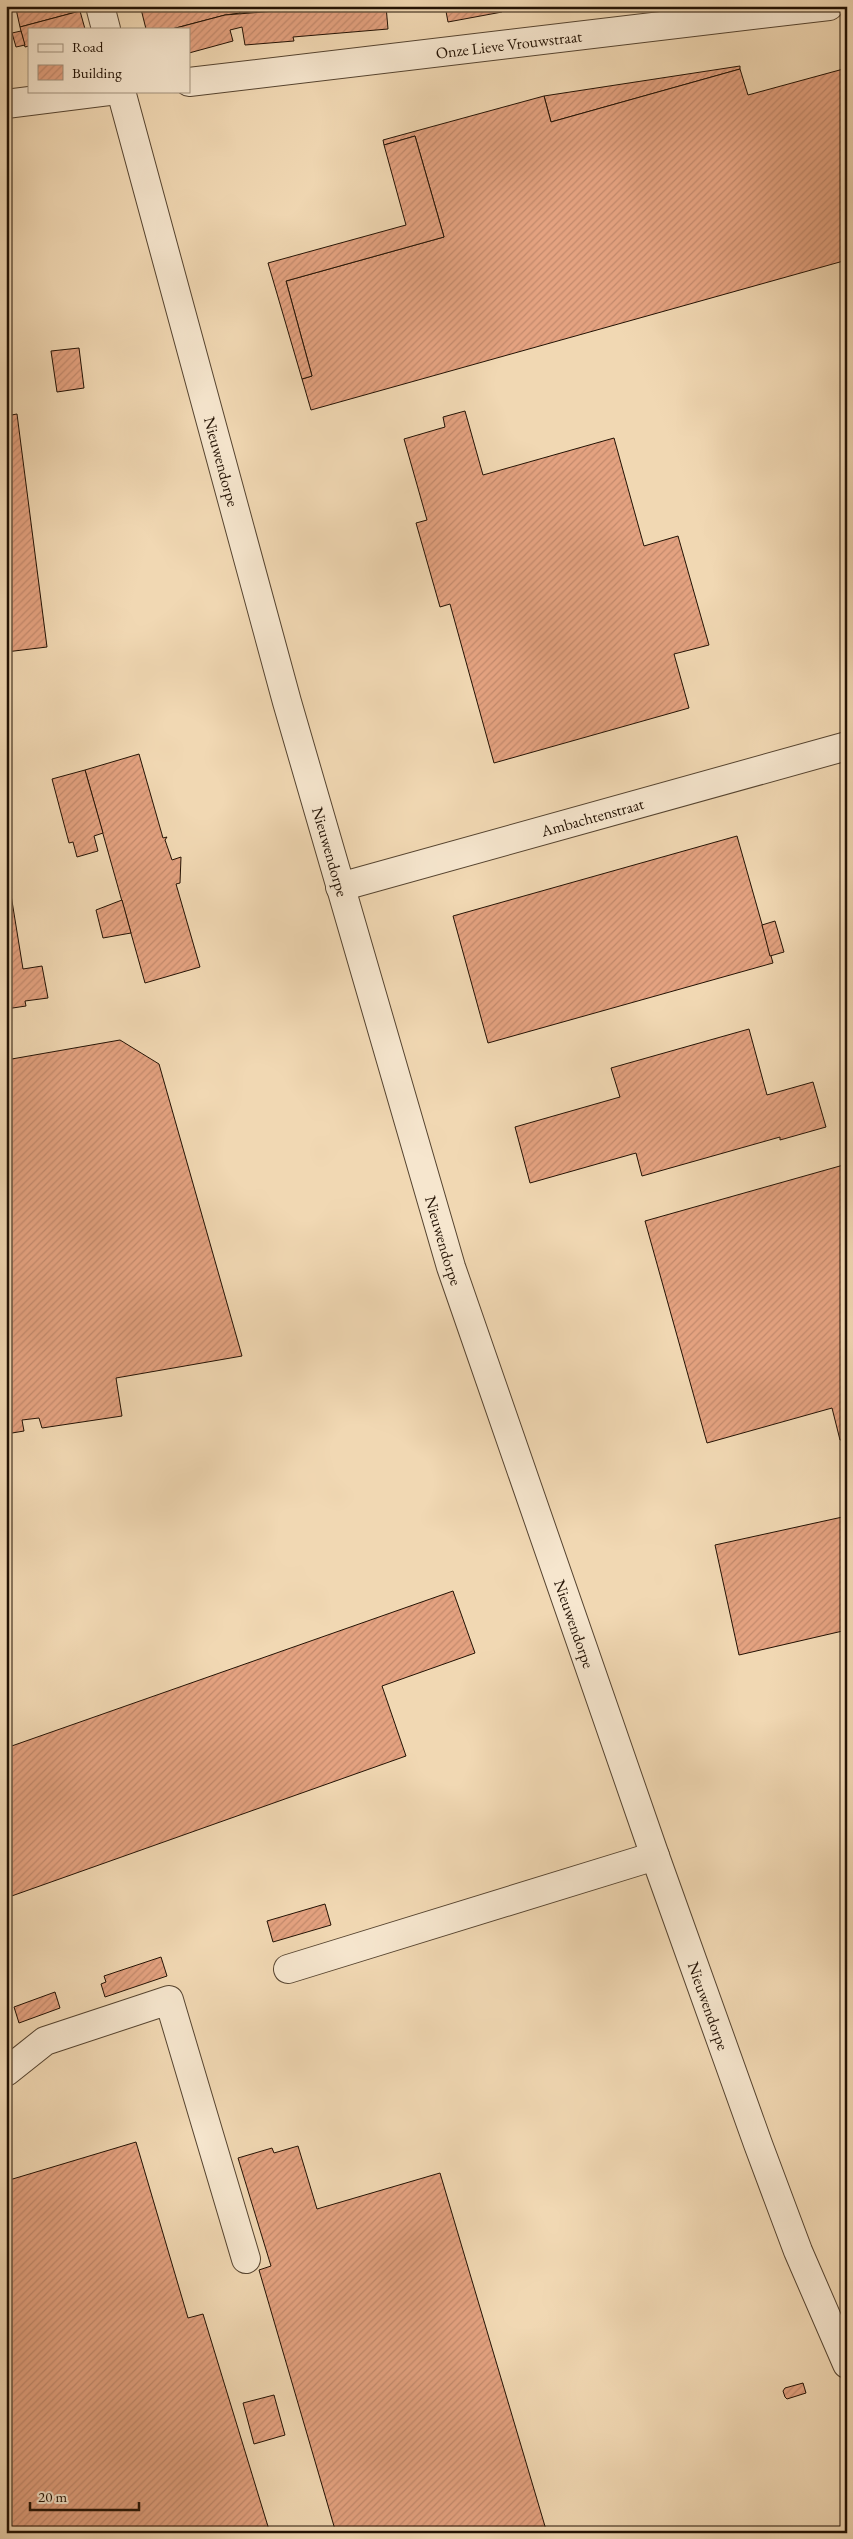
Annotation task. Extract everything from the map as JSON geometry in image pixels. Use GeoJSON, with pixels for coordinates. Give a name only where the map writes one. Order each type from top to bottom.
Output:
{"type":"FeatureCollection","features":[{"type":"Feature","properties":{"kind":"street"},"geometry":{"type":"LineString","coordinates":[[100,6],[106,28]]}},
{"type":"Feature","properties":{"kind":"street","name":"Onze Lieve Vrouwstraat"},"geometry":{"type":"LineString","coordinates":[[190,82],[830,6]]}},
{"type":"Feature","properties":{"kind":"street"},"geometry":{"type":"LineString","coordinates":[[6,104],[101,92]]}},
{"type":"Feature","properties":{"kind":"street","name":"Nieuwendorpe"},"geometry":{"type":"LineString","coordinates":[[121,92],[287,702],[451,1267],[654,1856],[798,2251],[847,2364]]}},
{"type":"Feature","properties":{"kind":"street","name":"Ambachtenstraat"},"geometry":{"type":"LineString","coordinates":[[340,886],[847,746]]}},
{"type":"Feature","properties":{"kind":"street"},"geometry":{"type":"LineString","coordinates":[[288,1969],[654,1856]]}},
{"type":"Feature","properties":{"kind":"street"},"geometry":{"type":"LineString","coordinates":[[6,2072],[45,2041],[169,2000],[246,2259]]}},
{"type":"Feature","properties":{"kind":"building"},"geometry":{"type":"Polygon","coordinates":[[[28,6],[79,6],[80,11],[20,27],[16,9],[28,6]]]}},
{"type":"Feature","properties":{"kind":"building"},"geometry":{"type":"Polygon","coordinates":[[[149,6],[239,6],[240,13],[176,28],[146,28],[141,9],[149,6]]]}},
{"type":"Feature","properties":{"kind":"building"},"geometry":{"type":"Polygon","coordinates":[[[239,6],[266,6],[267,11],[240,13],[239,6]]]}},
{"type":"Feature","properties":{"kind":"building"},"geometry":{"type":"Polygon","coordinates":[[[339,6],[386,6],[388,29],[293,37],[294,41],[245,45],[242,27],[230,30],[233,41],[190,53],[190,28],[176,28],[225,15],[339,6]]]}},
{"type":"Feature","properties":{"kind":"building"},"geometry":{"type":"Polygon","coordinates":[[[445,6],[501,6],[502,12],[448,22],[445,6]]]}},
{"type":"Feature","properties":{"kind":"building"},"geometry":{"type":"Polygon","coordinates":[[[80,11],[85,28],[28,28],[28,46],[25,47],[20,27],[80,11]]]}},
{"type":"Feature","properties":{"kind":"building"},"geometry":{"type":"Polygon","coordinates":[[[21,31],[25,45],[16,47],[12,33],[21,31]]]}},
{"type":"Feature","properties":{"kind":"building"},"geometry":{"type":"Polygon","coordinates":[[[740,66],[740,69],[551,122],[544,96],[740,66]]]}},
{"type":"Feature","properties":{"kind":"building"},"geometry":{"type":"Polygon","coordinates":[[[847,68],[847,260],[311,410],[302,379],[312,376],[286,281],[444,237],[415,136],[384,145],[383,140],[544,96],[551,122],[740,69],[748,95],[847,68]]]}},
{"type":"Feature","properties":{"kind":"building"},"geometry":{"type":"Polygon","coordinates":[[[415,136],[444,237],[286,281],[312,376],[302,379],[268,263],[406,225],[384,145],[415,136]]]}},
{"type":"Feature","properties":{"kind":"building"},"geometry":{"type":"Polygon","coordinates":[[[79,348],[84,388],[57,392],[51,351],[79,348]]]}},
{"type":"Feature","properties":{"kind":"building"},"geometry":{"type":"Polygon","coordinates":[[[465,411],[483,475],[614,438],[644,546],[678,536],[709,645],[674,654],[689,708],[494,763],[450,604],[440,607],[416,523],[427,520],[404,439],[445,427],[443,417],[465,411]]]}},
{"type":"Feature","properties":{"kind":"building"},"geometry":{"type":"Polygon","coordinates":[[[17,414],[47,647],[6,652],[6,416],[17,414]]]}},
{"type":"Feature","properties":{"kind":"building"},"geometry":{"type":"Polygon","coordinates":[[[139,754],[163,838],[167,837],[165,840],[172,860],[181,857],[180,883],[176,884],[200,967],[145,983],[85,770],[139,754]]]}},
{"type":"Feature","properties":{"kind":"building"},"geometry":{"type":"Polygon","coordinates":[[[85,770],[103,833],[94,836],[98,851],[77,857],[73,842],[69,843],[52,779],[85,770]]]}},
{"type":"Feature","properties":{"kind":"building"},"geometry":{"type":"Polygon","coordinates":[[[737,836],[773,963],[488,1043],[453,916],[737,836]]]}},
{"type":"Feature","properties":{"kind":"building"},"geometry":{"type":"Polygon","coordinates":[[[6,864],[23,969],[42,966],[48,998],[25,1001],[26,1006],[6,1009],[6,864]]]}},
{"type":"Feature","properties":{"kind":"building"},"geometry":{"type":"Polygon","coordinates":[[[122,900],[131,933],[103,938],[96,910],[122,900]]]}},
{"type":"Feature","properties":{"kind":"building"},"geometry":{"type":"Polygon","coordinates":[[[775,921],[784,952],[770,956],[762,925],[775,921]]]}},
{"type":"Feature","properties":{"kind":"building"},"geometry":{"type":"Polygon","coordinates":[[[749,1029],[767,1095],[813,1082],[826,1127],[780,1140],[780,1137],[642,1176],[636,1153],[530,1183],[515,1127],[620,1097],[611,1068],[749,1029]]]}},
{"type":"Feature","properties":{"kind":"building"},"geometry":{"type":"Polygon","coordinates":[[[120,1040],[159,1064],[242,1356],[116,1378],[122,1416],[42,1428],[39,1418],[22,1420],[24,1431],[6,1434],[6,1060],[120,1040]]]}},
{"type":"Feature","properties":{"kind":"building"},"geometry":{"type":"Polygon","coordinates":[[[847,1164],[847,1439],[840,1440],[832,1408],[707,1443],[645,1221],[847,1164]]]}},
{"type":"Feature","properties":{"kind":"building"},"geometry":{"type":"Polygon","coordinates":[[[847,1516],[847,1630],[739,1655],[715,1545],[847,1516]]]}},
{"type":"Feature","properties":{"kind":"building"},"geometry":{"type":"Polygon","coordinates":[[[453,1591],[475,1653],[382,1686],[406,1756],[6,1898],[6,1748],[453,1591]]]}},
{"type":"Feature","properties":{"kind":"building"},"geometry":{"type":"Polygon","coordinates":[[[325,1904],[331,1925],[273,1942],[267,1921],[325,1904]]]}},
{"type":"Feature","properties":{"kind":"building"},"geometry":{"type":"Polygon","coordinates":[[[161,1957],[167,1976],[105,1997],[101,1984],[106,1982],[104,1976],[161,1957]]]}},
{"type":"Feature","properties":{"kind":"building"},"geometry":{"type":"Polygon","coordinates":[[[55,1992],[60,2008],[19,2023],[14,2007],[55,1992]]]}},
{"type":"Feature","properties":{"kind":"building"},"geometry":{"type":"Polygon","coordinates":[[[136,2142],[188,2318],[203,2314],[270,2533],[6,2533],[6,2181],[136,2142]]]}},
{"type":"Feature","properties":{"kind":"building"},"geometry":{"type":"Polygon","coordinates":[[[298,2146],[317,2209],[440,2173],[547,2533],[336,2533],[259,2270],[271,2266],[238,2158],[272,2148],[274,2153],[298,2146]]]}},
{"type":"Feature","properties":{"kind":"building"},"geometry":{"type":"Polygon","coordinates":[[[803,2383],[806,2393],[787,2399],[785,2397],[783,2391],[785,2388],[803,2383]]]}},
{"type":"Feature","properties":{"kind":"building"},"geometry":{"type":"Polygon","coordinates":[[[274,2395],[285,2435],[254,2444],[243,2403],[274,2395]]]}}]}
